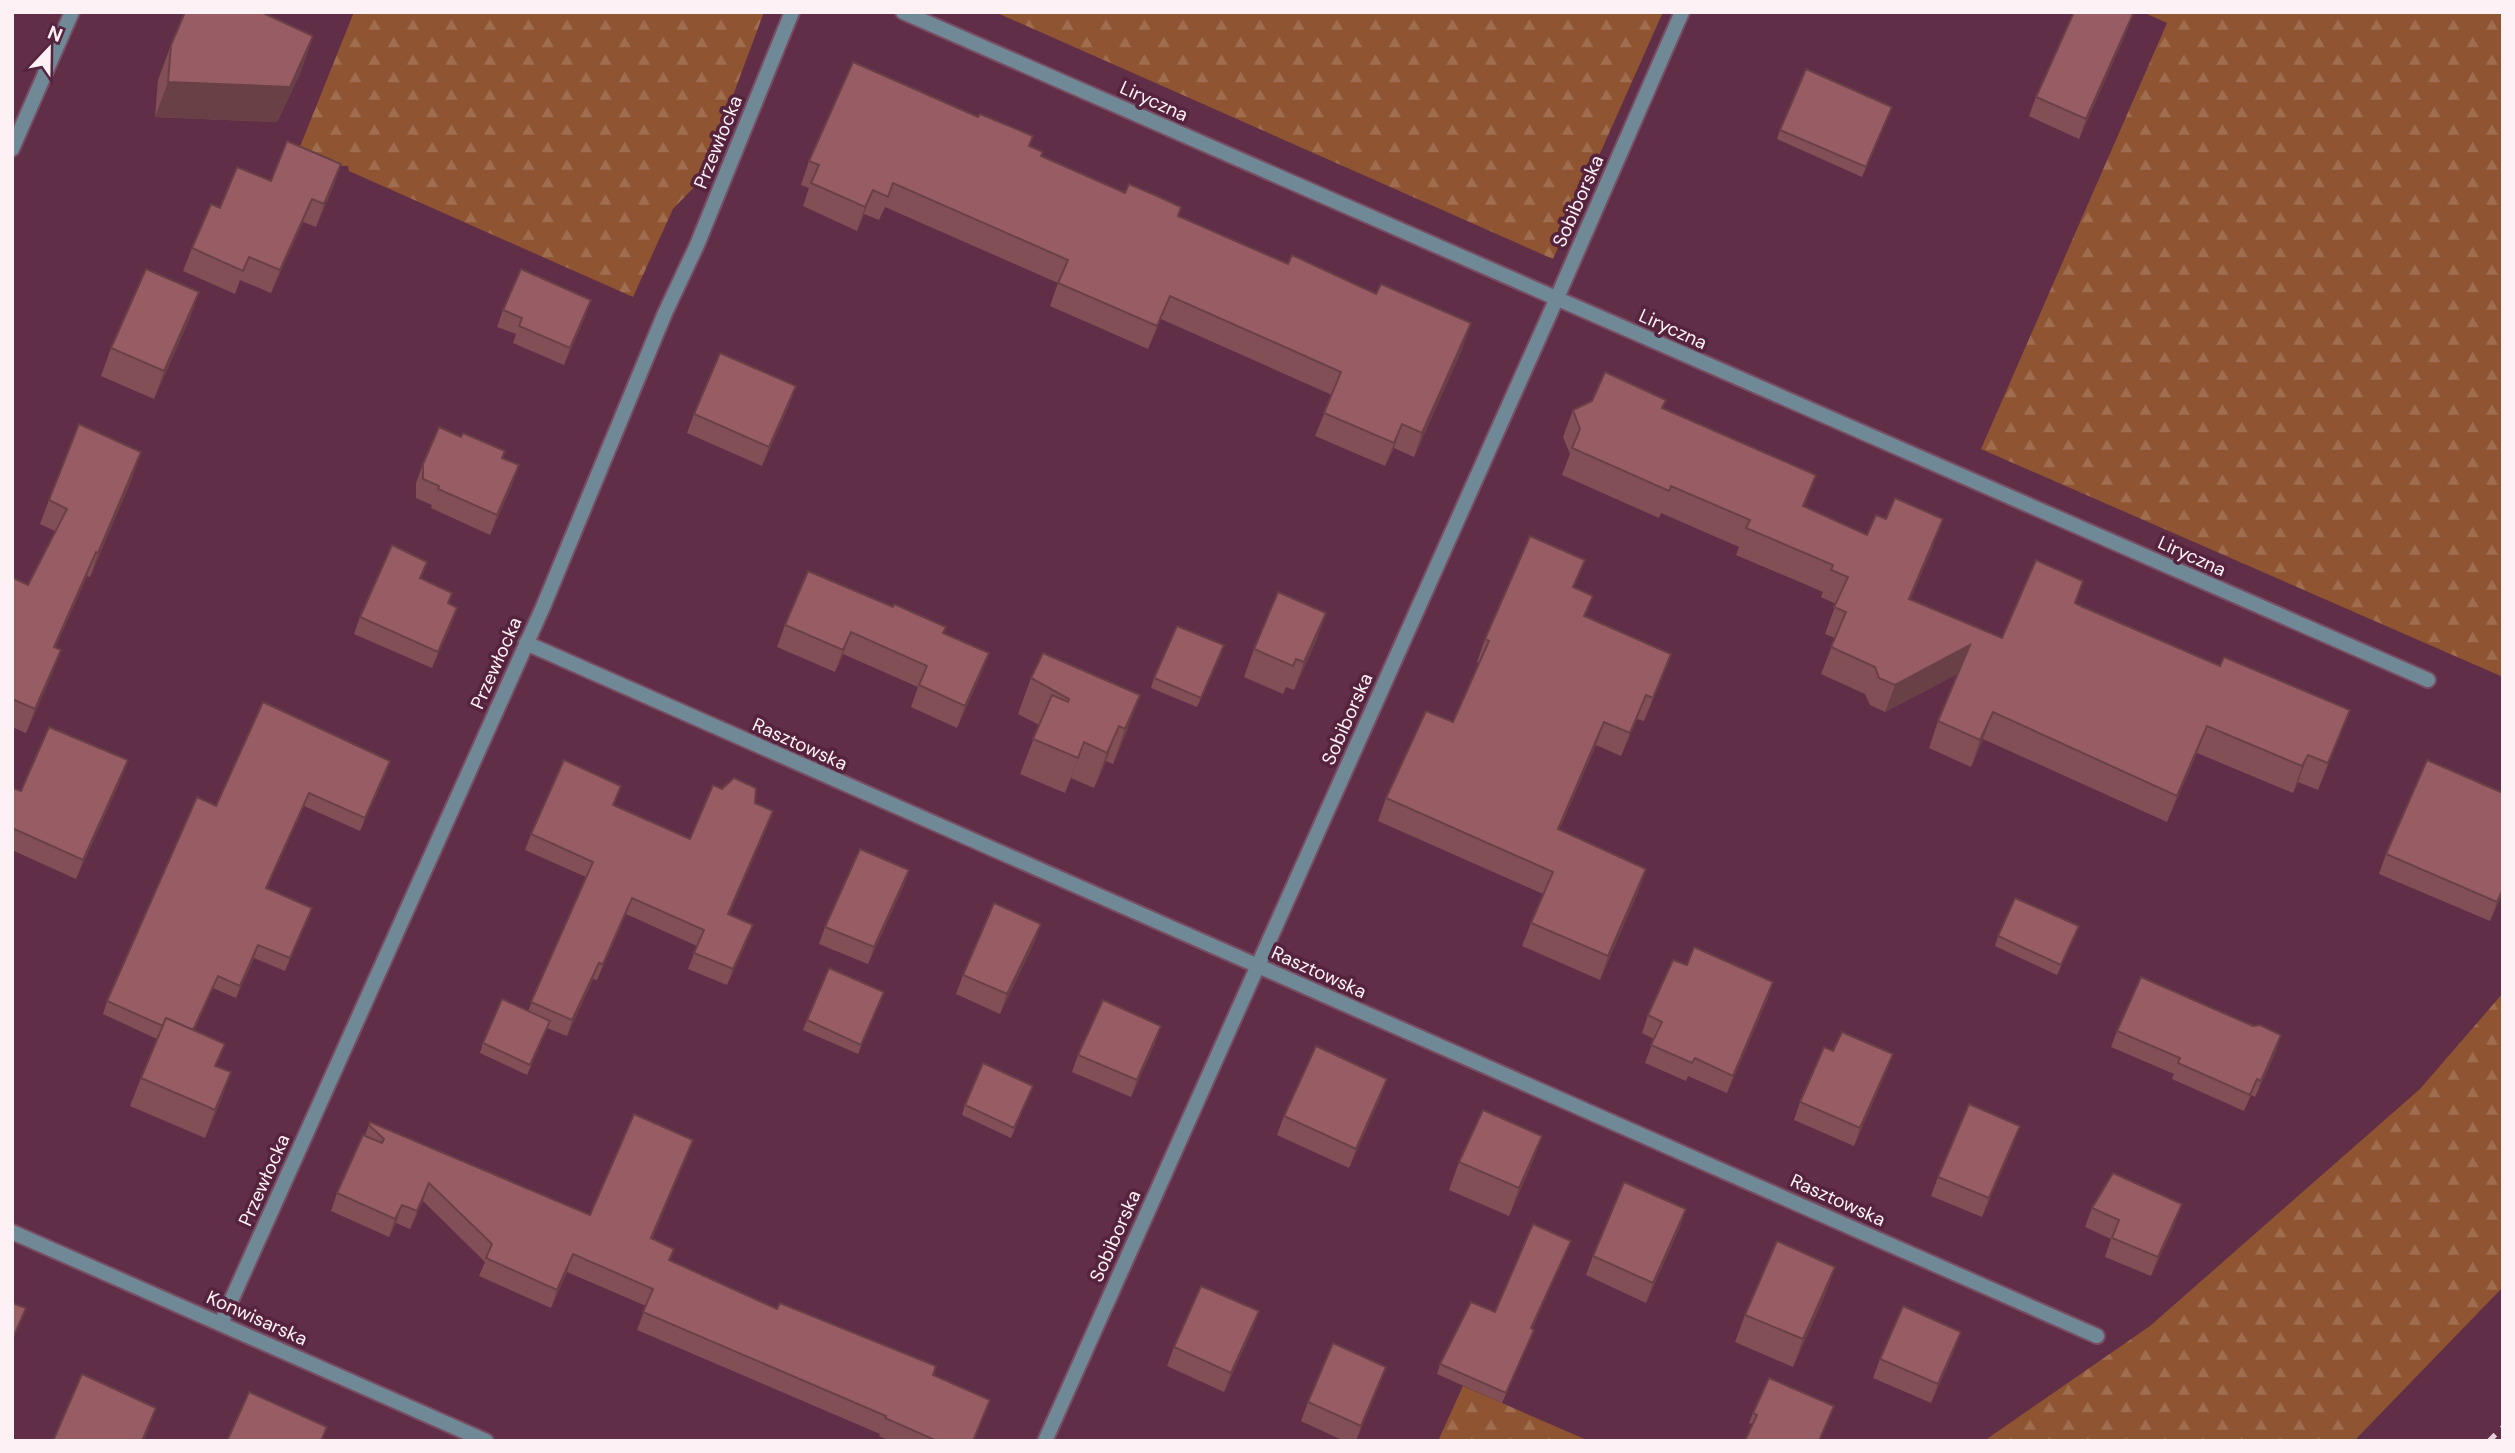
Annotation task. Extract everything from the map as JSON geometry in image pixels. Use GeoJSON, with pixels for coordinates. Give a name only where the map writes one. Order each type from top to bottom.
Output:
{"type":"FeatureCollection","features":[{"type":"Feature","properties":{"kind":"street"},"geometry":{"type":"LineString","coordinates":[[14,145],[72,12]]}},
{"type":"Feature","properties":{"kind":"street","name":"Przewłocka"},"geometry":{"type":"LineString","coordinates":[[221,1322],[526,643],[665,313],[697,245],[792,12]]}},
{"type":"Feature","properties":{"kind":"street","name":"Liryczna"},"geometry":{"type":"LineString","coordinates":[[903,12],[2428,680]]}},
{"type":"Feature","properties":{"kind":"street","name":"Sobiborska"},"geometry":{"type":"LineString","coordinates":[[1045,1441],[1556,300],[1682,12]]}},
{"type":"Feature","properties":{"kind":"street","name":"Rasztowska"},"geometry":{"type":"LineString","coordinates":[[526,643],[2097,1336]]}},
{"type":"Feature","properties":{"kind":"street","name":"Konwisarska"},"geometry":{"type":"LineString","coordinates":[[12,1232],[486,1441]]}},
{"type":"Feature","properties":{"kind":"green space"},"geometry":{"type":"Polygon","coordinates":[[[354,12],[764,12],[702,179],[673,209],[633,297],[349,171],[348,166],[293,164],[354,12]]]}},
{"type":"Feature","properties":{"kind":"green space"},"geometry":{"type":"Polygon","coordinates":[[[995,12],[1663,12],[1553,259],[995,12]]]}},
{"type":"Feature","properties":{"kind":"green space"},"geometry":{"type":"Polygon","coordinates":[[[2143,12],[2503,12],[2503,677],[1981,449],[2167,23],[2143,12]]]}},
{"type":"Feature","properties":{"kind":"green space"},"geometry":{"type":"Polygon","coordinates":[[[2503,993],[2503,1287],[2354,1441],[1984,1441],[2150,1326],[2420,1089],[2503,993]]]}},
{"type":"Feature","properties":{"kind":"green space"},"geometry":{"type":"Polygon","coordinates":[[[1463,1386],[1589,1441],[1438,1441],[1463,1386]]]}},
{"type":"Feature","properties":{"kind":"building"},"geometry":{"type":"Polygon","coordinates":[[[185,12],[261,12],[313,36],[290,87],[168,82],[171,45],[185,12]]]}},
{"type":"Feature","properties":{"kind":"building"},"geometry":{"type":"Polygon","coordinates":[[[2074,12],[2133,14],[2086,119],[2036,97],[2074,12]]]}},
{"type":"Feature","properties":{"kind":"building"},"geometry":{"type":"Polygon","coordinates":[[[853,62],[978,117],[980,114],[1033,136],[1029,146],[1043,152],[1041,156],[1125,193],[1129,184],[1157,196],[1181,207],[1178,216],[1288,264],[1292,255],[1376,294],[1381,284],[1471,323],[1422,433],[1402,424],[1394,443],[1324,413],[1341,372],[1170,296],[1157,326],[1058,283],[1068,260],[893,183],[888,197],[873,190],[865,207],[811,183],[819,165],[809,161],[853,62]]]}},
{"type":"Feature","properties":{"kind":"building"},"geometry":{"type":"Polygon","coordinates":[[[1806,69],[1892,107],[1866,167],[1780,130],[1806,69]]]}},
{"type":"Feature","properties":{"kind":"building"},"geometry":{"type":"Polygon","coordinates":[[[287,141],[341,164],[324,204],[312,199],[280,270],[249,257],[243,271],[192,248],[211,204],[220,208],[237,167],[271,181],[287,141]]]}},
{"type":"Feature","properties":{"kind":"building"},"geometry":{"type":"Polygon","coordinates":[[[146,269],[199,292],[164,371],[111,348],[146,269]]]}},
{"type":"Feature","properties":{"kind":"building"},"geometry":{"type":"Polygon","coordinates":[[[521,269],[591,300],[570,348],[519,326],[522,318],[503,310],[521,269]]]}},
{"type":"Feature","properties":{"kind":"building"},"geometry":{"type":"Polygon","coordinates":[[[720,353],[796,386],[769,447],[694,414],[720,353]]]}},
{"type":"Feature","properties":{"kind":"building"},"geometry":{"type":"Polygon","coordinates":[[[1605,372],[1666,400],[1662,408],[1816,475],[1803,506],[1867,535],[1876,515],[1886,519],[1895,498],[1943,519],[1909,599],[2002,638],[2036,560],[2083,581],[2075,603],[2083,607],[2220,666],[2224,657],[2350,710],[2328,763],[2308,755],[2302,766],[2207,726],[2177,796],[1993,712],[1980,740],[1938,721],[1970,645],[1895,685],[1879,678],[1875,667],[1831,647],[1846,612],[1834,607],[1848,577],[1831,570],[1833,565],[1746,528],[1750,520],[1671,486],[1669,491],[1572,448],[1580,429],[1573,410],[1592,401],[1605,372]]]}},
{"type":"Feature","properties":{"kind":"building"},"geometry":{"type":"Polygon","coordinates":[[[79,424],[141,452],[54,647],[61,650],[35,709],[12,699],[12,579],[28,585],[67,509],[49,500],[79,424]]]}},
{"type":"Feature","properties":{"kind":"building"},"geometry":{"type":"Polygon","coordinates":[[[439,427],[461,437],[463,433],[505,451],[502,458],[519,465],[497,515],[438,489],[439,486],[423,479],[423,464],[439,427]]]}},
{"type":"Feature","properties":{"kind":"building"},"geometry":{"type":"Polygon","coordinates":[[[1530,536],[1585,560],[1573,587],[1593,596],[1584,616],[1671,654],[1653,698],[1646,695],[1630,733],[1604,722],[1558,829],[1646,869],[1608,956],[1531,923],[1553,872],[1386,798],[1426,711],[1453,722],[1489,641],[1485,639],[1530,536]]]}},
{"type":"Feature","properties":{"kind":"building"},"geometry":{"type":"Polygon","coordinates":[[[392,545],[427,562],[420,578],[452,593],[448,603],[457,608],[438,652],[360,617],[392,545]]]}},
{"type":"Feature","properties":{"kind":"building"},"geometry":{"type":"Polygon","coordinates":[[[808,571],[946,627],[943,633],[989,653],[965,706],[919,685],[927,666],[851,632],[843,650],[785,625],[808,571]]]}},
{"type":"Feature","properties":{"kind":"building"},"geometry":{"type":"Polygon","coordinates":[[[1278,592],[1326,613],[1304,662],[1296,659],[1293,666],[1254,649],[1278,592]]]}},
{"type":"Feature","properties":{"kind":"building"},"geometry":{"type":"Polygon","coordinates":[[[1177,626],[1224,645],[1201,698],[1154,678],[1177,626]]]}},
{"type":"Feature","properties":{"kind":"building"},"geometry":{"type":"Polygon","coordinates":[[[1043,653],[1140,695],[1125,729],[1119,726],[1107,753],[1084,742],[1078,758],[1033,739],[1052,695],[1068,702],[1069,699],[1031,678],[1043,653]]]}},
{"type":"Feature","properties":{"kind":"building"},"geometry":{"type":"Polygon","coordinates":[[[263,702],[390,761],[365,818],[309,793],[266,888],[312,908],[290,958],[258,945],[240,986],[218,976],[193,1030],[166,1018],[163,1026],[107,1001],[197,797],[216,806],[263,702]]]}},
{"type":"Feature","properties":{"kind":"building"},"geometry":{"type":"Polygon","coordinates":[[[49,727],[128,760],[83,860],[12,828],[12,788],[21,791],[49,727]]]}},
{"type":"Feature","properties":{"kind":"building"},"geometry":{"type":"Polygon","coordinates":[[[564,760],[621,786],[613,805],[690,839],[713,785],[722,789],[734,778],[756,788],[755,803],[773,811],[728,914],[753,925],[733,969],[694,953],[704,930],[632,898],[603,964],[599,963],[572,1020],[531,1002],[593,862],[531,834],[564,760]]]}},
{"type":"Feature","properties":{"kind":"building"},"geometry":{"type":"Polygon","coordinates":[[[2427,760],[2503,793],[2503,889],[2497,902],[2386,854],[2427,760]]]}},
{"type":"Feature","properties":{"kind":"building"},"geometry":{"type":"Polygon","coordinates":[[[860,849],[909,870],[874,947],[825,927],[860,849]]]}},
{"type":"Feature","properties":{"kind":"building"},"geometry":{"type":"Polygon","coordinates":[[[2015,898],[2079,926],[2061,965],[1998,936],[2015,898]]]}},
{"type":"Feature","properties":{"kind":"building"},"geometry":{"type":"Polygon","coordinates":[[[994,903],[1041,924],[1007,994],[963,975],[994,903]]]}},
{"type":"Feature","properties":{"kind":"building"},"geometry":{"type":"Polygon","coordinates":[[[1694,947],[1773,982],[1733,1076],[1695,1058],[1692,1063],[1651,1045],[1662,1022],[1648,1015],[1673,960],[1687,965],[1694,947]]]}},
{"type":"Feature","properties":{"kind":"building"},"geometry":{"type":"Polygon","coordinates":[[[829,968],[884,992],[861,1045],[807,1020],[829,968]]]}},
{"type":"Feature","properties":{"kind":"building"},"geometry":{"type":"Polygon","coordinates":[[[2141,977],[2253,1026],[2260,1025],[2281,1035],[2261,1081],[2257,1079],[2250,1095],[2178,1063],[2180,1058],[2117,1031],[2141,977]]]}},
{"type":"Feature","properties":{"kind":"building"},"geometry":{"type":"Polygon","coordinates":[[[502,999],[550,1021],[530,1065],[483,1043],[502,999]]]}},
{"type":"Feature","properties":{"kind":"building"},"geometry":{"type":"Polygon","coordinates":[[[1103,1000],[1161,1026],[1137,1080],[1078,1055],[1103,1000]]]}},
{"type":"Feature","properties":{"kind":"building"},"geometry":{"type":"Polygon","coordinates":[[[166,1018],[225,1044],[215,1066],[231,1072],[215,1110],[141,1078],[166,1018]]]}},
{"type":"Feature","properties":{"kind":"building"},"geometry":{"type":"Polygon","coordinates":[[[1842,1032],[1893,1054],[1860,1128],[1800,1102],[1824,1047],[1833,1051],[1842,1032]]]}},
{"type":"Feature","properties":{"kind":"building"},"geometry":{"type":"Polygon","coordinates":[[[1316,1046],[1387,1079],[1356,1149],[1284,1116],[1316,1046]]]}},
{"type":"Feature","properties":{"kind":"building"},"geometry":{"type":"Polygon","coordinates":[[[983,1063],[1033,1086],[1014,1128],[965,1105],[983,1063]]]}},
{"type":"Feature","properties":{"kind":"building"},"geometry":{"type":"Polygon","coordinates":[[[1969,1104],[2020,1126],[1989,1198],[1938,1177],[1969,1104]]]}},
{"type":"Feature","properties":{"kind":"building"},"geometry":{"type":"Polygon","coordinates":[[[1483,1110],[1542,1136],[1519,1188],[1459,1162],[1483,1110]]]}},
{"type":"Feature","properties":{"kind":"building"},"geometry":{"type":"Polygon","coordinates":[[[634,1114],[693,1140],[651,1238],[674,1249],[669,1260],[777,1309],[780,1303],[936,1366],[933,1375],[990,1400],[973,1441],[937,1441],[885,1418],[886,1416],[643,1312],[653,1289],[573,1254],[557,1290],[486,1258],[492,1244],[429,1183],[417,1211],[402,1205],[395,1219],[337,1193],[363,1135],[382,1143],[384,1139],[369,1125],[370,1122],[590,1215],[634,1114]]]}},
{"type":"Feature","properties":{"kind":"building"},"geometry":{"type":"Polygon","coordinates":[[[2113,1173],[2182,1204],[2158,1257],[2112,1238],[2119,1220],[2092,1208],[2113,1173]]]}},
{"type":"Feature","properties":{"kind":"building"},"geometry":{"type":"Polygon","coordinates":[[[1624,1182],[1686,1209],[1653,1283],[1593,1256],[1624,1182]]]}},
{"type":"Feature","properties":{"kind":"building"},"geometry":{"type":"Polygon","coordinates":[[[1533,1224],[1571,1241],[1531,1328],[1534,1330],[1506,1393],[1440,1364],[1471,1302],[1495,1312],[1533,1224]]]}},
{"type":"Feature","properties":{"kind":"building"},"geometry":{"type":"Polygon","coordinates":[[[1777,1241],[1835,1267],[1803,1339],[1745,1315],[1777,1241]]]}},
{"type":"Feature","properties":{"kind":"building"},"geometry":{"type":"Polygon","coordinates":[[[1201,1286],[1259,1311],[1231,1373],[1174,1347],[1201,1286]]]}},
{"type":"Feature","properties":{"kind":"building"},"geometry":{"type":"Polygon","coordinates":[[[12,1303],[26,1308],[12,1340],[12,1303]]]}},
{"type":"Feature","properties":{"kind":"building"},"geometry":{"type":"Polygon","coordinates":[[[1903,1306],[1961,1332],[1938,1384],[1880,1359],[1903,1306]]]}},
{"type":"Feature","properties":{"kind":"building"},"geometry":{"type":"Polygon","coordinates":[[[1333,1343],[1386,1367],[1361,1426],[1308,1402],[1333,1343]]]}},
{"type":"Feature","properties":{"kind":"building"},"geometry":{"type":"Polygon","coordinates":[[[82,1374],[156,1408],[142,1441],[53,1441],[82,1374]]]}},
{"type":"Feature","properties":{"kind":"building"},"geometry":{"type":"Polygon","coordinates":[[[1769,1378],[1834,1406],[1819,1441],[1745,1441],[1757,1415],[1753,1413],[1769,1378]]]}},
{"type":"Feature","properties":{"kind":"building"},"geometry":{"type":"Polygon","coordinates":[[[249,1392],[327,1427],[321,1441],[227,1441],[249,1392]]]}},
{"type":"Feature","properties":{"kind":"railway"},"geometry":{"type":"LineString","coordinates":[[2489,1441],[2503,1427]]}}]}
